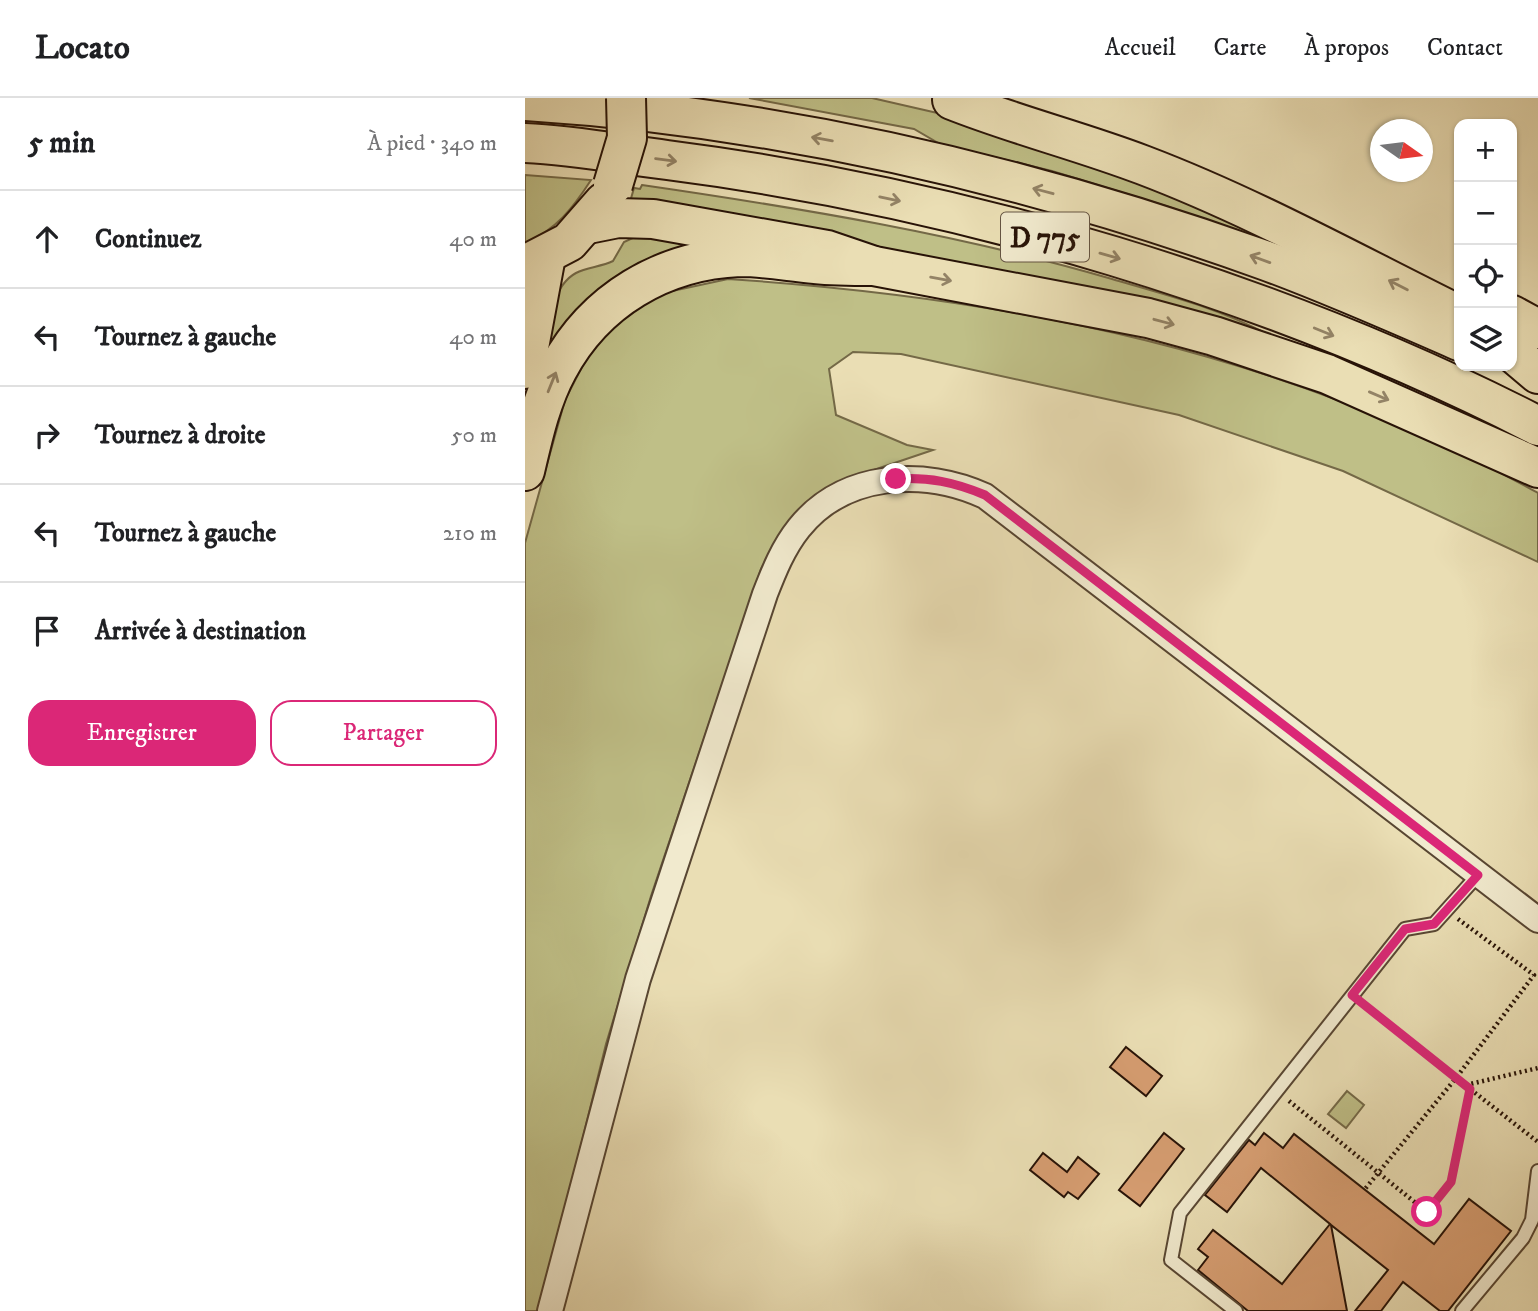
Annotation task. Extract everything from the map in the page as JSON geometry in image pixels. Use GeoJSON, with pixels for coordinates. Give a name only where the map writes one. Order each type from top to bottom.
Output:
{"type":"FeatureCollection","features":[{"type":"Feature","properties":{"kind":"highway"},"geometry":{"type":"LineString","coordinates":[[525,369],[536,260],[588,224],[614,186],[627,138],[626,98]]}},
{"type":"Feature","properties":{"kind":"highway"},"geometry":{"type":"LineString","coordinates":[[949,99],[1016,108],[1147,144],[1234,176],[1454,286]]}},
{"type":"Feature","properties":{"kind":"highway"},"geometry":{"type":"LineString","coordinates":[[949,99],[1010,123],[1141,164],[1226,199],[1454,313]]}},
{"type":"Feature","properties":{"kind":"highway","name":"D 775"},"geometry":{"type":"LineString","coordinates":[[525,101],[739,126],[841,143],[975,173],[1156,223],[1265,260],[1454,339]]}},
{"type":"Feature","properties":{"kind":"highway","name":"D 775"},"geometry":{"type":"LineString","coordinates":[[525,143],[730,168],[929,207],[1037,235],[1251,303],[1434,378],[1538,426]]}},
{"type":"Feature","properties":{"kind":"highway"},"geometry":{"type":"LineString","coordinates":[[588,224],[618,218],[653,219],[827,250],[874,266]]}},
{"type":"Feature","properties":{"kind":"highway"},"geometry":{"type":"LineString","coordinates":[[525,471],[545,399],[557,369],[584,331],[627,291],[668,271],[709,260],[772,258],[874,266],[1105,309],[1213,336],[1327,374],[1535,468]]}},
{"type":"Feature","properties":{"kind":"highway"},"geometry":{"type":"LineString","coordinates":[[1517,318],[1538,329]]}},
{"type":"Feature","properties":{"kind":"highway"},"geometry":{"type":"LineString","coordinates":[[1517,357],[1538,376]]}},
{"type":"Feature","properties":{"kind":"highway"},"geometry":{"type":"LineString","coordinates":[[1517,368],[1538,376]]}},
{"type":"Feature","properties":{"kind":"street"},"geometry":{"type":"LineString","coordinates":[[550,1311],[638,979],[765,594],[780,556],[800,527],[842,494],[867,484],[925,477],[958,484],[985,495],[1538,920]]}},
{"type":"Feature","properties":{"kind":"lane"},"geometry":{"type":"LineString","coordinates":[[1236,1311],[1171,1260],[1180,1213],[1405,929],[1434,924],[1478,875]]}},
{"type":"Feature","properties":{"kind":"lane"},"geometry":{"type":"LineString","coordinates":[[1462,1311],[1523,1238],[1532,1220],[1538,1171]]}},
{"type":"Feature","properties":{"kind":"path"},"geometry":{"type":"LineString","coordinates":[[1366,1189],[1536,977],[1446,911]]}},
{"type":"Feature","properties":{"kind":"path"},"geometry":{"type":"LineString","coordinates":[[1352,995],[1538,1142]]}},
{"type":"Feature","properties":{"kind":"path"},"geometry":{"type":"LineString","coordinates":[[1468,1087],[1538,1068]]}},
{"type":"Feature","properties":{"kind":"path"},"geometry":{"type":"LineString","coordinates":[[1275,1090],[1427,1212],[1451,1182],[1468,1087]]}},
{"type":"Feature","properties":{"kind":"green space"},"geometry":{"type":"Polygon","coordinates":[[[749,98],[872,98],[981,123],[1178,189],[1304,255],[1169,207],[1052,171],[940,144],[914,129],[749,98]]]}},
{"type":"Feature","properties":{"kind":"green space"},"geometry":{"type":"Polygon","coordinates":[[[525,175],[591,180],[555,225],[525,243],[525,175]]]}},
{"type":"Feature","properties":{"kind":"green space"},"geometry":{"type":"Polygon","coordinates":[[[642,185],[820,213],[996,249],[1171,296],[1210,309],[1267,334],[630,202],[634,188],[640,189],[642,185]]]}},
{"type":"Feature","properties":{"kind":"green space"},"geometry":{"type":"Polygon","coordinates":[[[637,236],[709,243],[543,364],[551,314],[567,280],[585,269],[613,261],[624,242],[637,236]]]}},
{"type":"Feature","properties":{"kind":"green space"},"geometry":{"type":"Polygon","coordinates":[[[728,279],[940,301],[1043,318],[1145,340],[1246,368],[1345,403],[1442,444],[1538,493],[1538,562],[1343,471],[1179,415],[901,354],[853,352],[829,369],[836,415],[907,445],[933,450],[850,478],[784,529],[761,569],[651,896],[606,1044],[540,1311],[525,1311],[525,543],[565,400],[585,361],[610,326],[649,296],[728,279]]]}},
{"type":"Feature","properties":{"kind":"green space"},"geometry":{"type":"Polygon","coordinates":[[[1347,1091],[1364,1105],[1346,1128],[1328,1114],[1347,1091]]]}},
{"type":"Feature","properties":{"kind":"building"},"geometry":{"type":"Polygon","coordinates":[[[1126,1047],[1162,1076],[1146,1096],[1110,1067],[1126,1047]]]}},
{"type":"Feature","properties":{"kind":"building"},"geometry":{"type":"Polygon","coordinates":[[[1164,1133],[1184,1149],[1140,1206],[1119,1190],[1164,1133]]]}},
{"type":"Feature","properties":{"kind":"building"},"geometry":{"type":"Polygon","coordinates":[[[1264,1133],[1283,1148],[1294,1134],[1434,1244],[1469,1199],[1511,1231],[1448,1311],[1440,1311],[1403,1282],[1381,1311],[1355,1311],[1388,1270],[1331,1225],[1347,1311],[1248,1311],[1198,1270],[1208,1257],[1198,1249],[1213,1230],[1282,1284],[1330,1224],[1261,1168],[1227,1212],[1205,1195],[1249,1140],[1255,1145],[1264,1133]]]}},
{"type":"Feature","properties":{"kind":"building"},"geometry":{"type":"Polygon","coordinates":[[[1043,1153],[1067,1172],[1078,1157],[1099,1174],[1078,1199],[1068,1192],[1064,1197],[1030,1170],[1043,1153]]]}},
{"type":"Feature","properties":{"kind":"route"},"geometry":{"type":"LineString","coordinates":[[896,479],[925,477],[958,484],[985,495],[1478,875],[1434,924],[1405,929],[1352,995],[1470,1089],[1451,1182],[1427,1212]]}}]}
